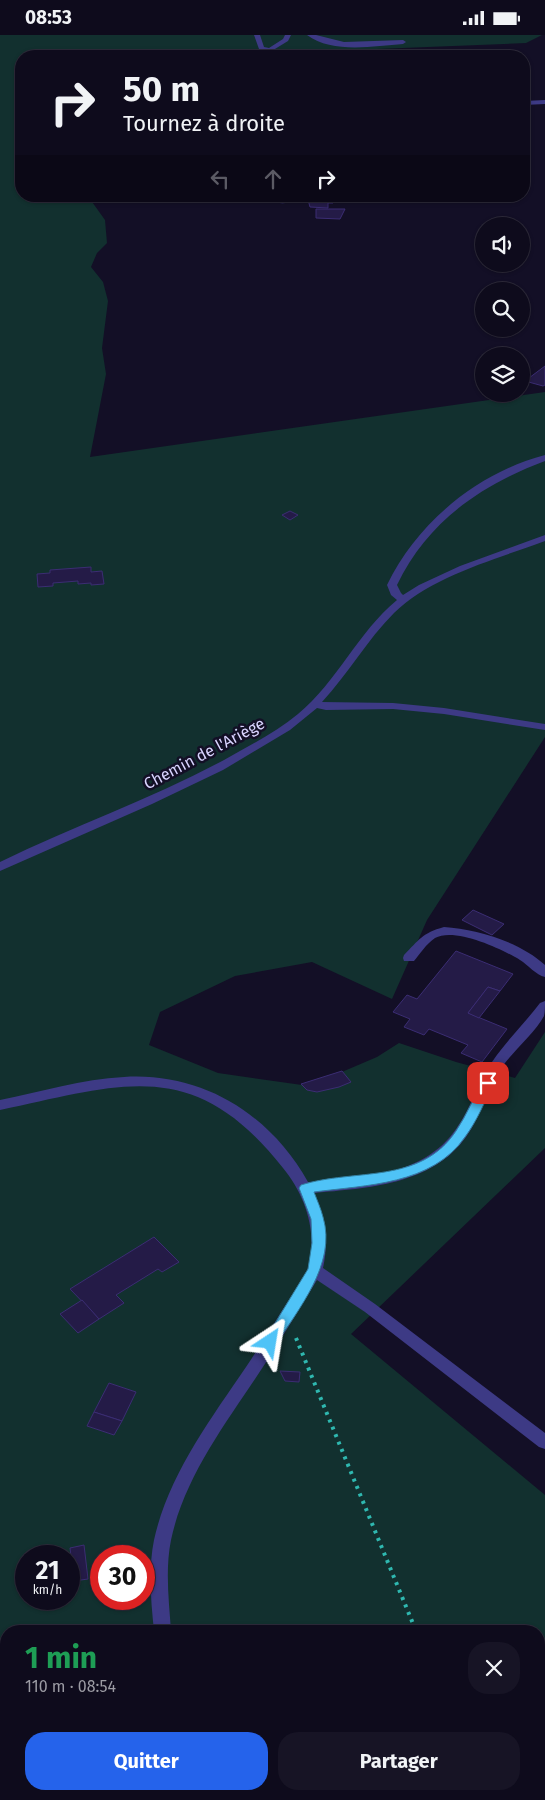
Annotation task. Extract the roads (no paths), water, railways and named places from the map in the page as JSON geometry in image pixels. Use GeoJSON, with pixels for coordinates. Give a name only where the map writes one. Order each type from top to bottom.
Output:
{"type":"FeatureCollection","features":[{"type":"Feature","properties":{"kind":"street"},"geometry":{"type":"LineString","coordinates":[[257,35],[261,48],[266,50]]}},
{"type":"Feature","properties":{"kind":"street"},"geometry":{"type":"LineString","coordinates":[[276,50],[286,40],[288,35]]}},
{"type":"Feature","properties":{"kind":"street"},"geometry":{"type":"LineString","coordinates":[[310,35],[328,41],[348,44],[404,42]]}},
{"type":"Feature","properties":{"kind":"street"},"geometry":{"type":"LineString","coordinates":[[530,102],[545,101]]}},
{"type":"Feature","properties":{"kind":"street"},"geometry":{"type":"LineString","coordinates":[[403,599],[396,595],[392,585],[398,571],[411,551],[433,527],[461,500],[502,476],[545,458]]}},
{"type":"Feature","properties":{"kind":"street","name":"Chemin de l'Ariège"},"geometry":{"type":"LineString","coordinates":[[0,867],[27,853],[146,802],[219,767],[288,726],[316,704],[334,684],[381,621],[403,599],[468,567],[545,538]]}},
{"type":"Feature","properties":{"kind":"street"},"geometry":{"type":"LineString","coordinates":[[316,704],[326,707],[393,706],[444,711],[545,727]]}},
{"type":"Feature","properties":{"kind":"street"},"geometry":{"type":"LineString","coordinates":[[409,958],[433,933],[451,930],[472,933],[518,954],[542,968],[545,973]]}},
{"type":"Feature","properties":{"kind":"street"},"geometry":{"type":"LineString","coordinates":[[306,1188],[392,1176],[423,1166],[445,1153],[461,1134],[497,1066],[545,1006]]}},
{"type":"Feature","properties":{"kind":"street"},"geometry":{"type":"LineString","coordinates":[[0,1105],[92,1085],[121,1081],[148,1080],[179,1084],[201,1091],[233,1108],[266,1138],[306,1188],[317,1219],[319,1243],[314,1269],[287,1316],[191,1466],[177,1497],[163,1540],[162,1625]]}},
{"type":"Feature","properties":{"kind":"street"},"geometry":{"type":"LineString","coordinates":[[314,1269],[370,1308],[545,1442]]}}]}
